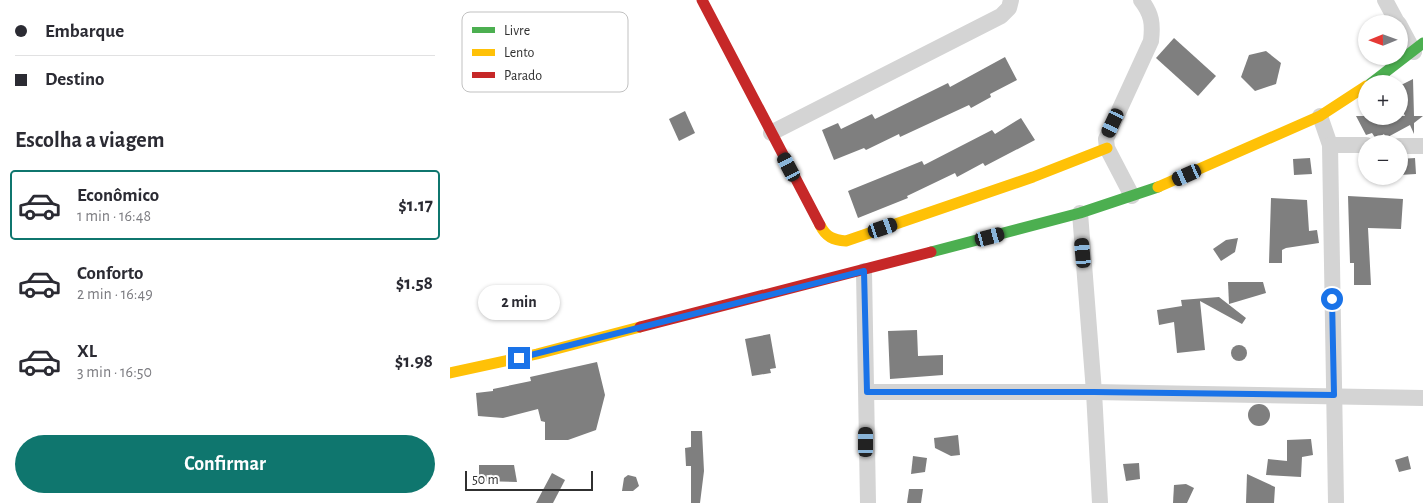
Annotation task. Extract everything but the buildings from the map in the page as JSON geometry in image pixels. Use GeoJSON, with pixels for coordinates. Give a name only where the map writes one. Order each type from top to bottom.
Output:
{"type":"FeatureCollection","features":[{"type":"Feature","properties":{"kind":"main road"},"geometry":{"type":"LineString","coordinates":[[702,0],[825,235],[835,240],[846,241],[1033,177],[1107,148]]}},
{"type":"Feature","properties":{"kind":"main road"},"geometry":{"type":"LineString","coordinates":[[1382,75],[1419,47]]}},
{"type":"Feature","properties":{"kind":"main road"},"geometry":{"type":"LineString","coordinates":[[450,373],[537,354],[864,271],[1080,213],[1170,183],[1320,116],[1358,91]]}},
{"type":"Feature","properties":{"kind":"street"},"geometry":{"type":"LineString","coordinates":[[772,133],[1001,16],[1009,8],[1011,0]]}},
{"type":"Feature","properties":{"kind":"street"},"geometry":{"type":"LineString","coordinates":[[1132,196],[1107,148],[1106,140],[1151,41],[1153,26],[1151,13],[1141,0]]}},
{"type":"Feature","properties":{"kind":"street"},"geometry":{"type":"LineString","coordinates":[[1385,0],[1394,15]]}},
{"type":"Feature","properties":{"kind":"street"},"geometry":{"type":"LineString","coordinates":[[1408,34],[1419,47]]}},
{"type":"Feature","properties":{"kind":"street"},"geometry":{"type":"LineString","coordinates":[[1320,116],[1330,145],[1336,503]]}},
{"type":"Feature","properties":{"kind":"street"},"geometry":{"type":"LineString","coordinates":[[1330,145],[1358,146]]}},
{"type":"Feature","properties":{"kind":"street"},"geometry":{"type":"LineString","coordinates":[[1408,146],[1423,146]]}},
{"type":"Feature","properties":{"kind":"street"},"geometry":{"type":"LineString","coordinates":[[1080,213],[1094,392],[1100,503]]}},
{"type":"Feature","properties":{"kind":"street"},"geometry":{"type":"LineString","coordinates":[[864,271],[867,392],[866,476],[868,503]]}},
{"type":"Feature","properties":{"kind":"street"},"geometry":{"type":"LineString","coordinates":[[867,392],[1094,392],[1423,398]]}},
{"type":"Feature","properties":{"kind":"traffic: fast"},"geometry":{"type":"LineString","coordinates":[[1382,75],[1423,43]]}},
{"type":"Feature","properties":{"kind":"traffic: fast"},"geometry":{"type":"LineString","coordinates":[[931,252],[1080,213],[1158,187]]}},
{"type":"Feature","properties":{"kind":"traffic: slow"},"geometry":{"type":"LineString","coordinates":[[1158,187],[1320,116],[1358,91]]}},
{"type":"Feature","properties":{"kind":"traffic: slow"},"geometry":{"type":"LineString","coordinates":[[820,225],[830,237],[846,241],[1033,177],[1107,148]]}},
{"type":"Feature","properties":{"kind":"traffic: slow"},"geometry":{"type":"LineString","coordinates":[[450,373],[537,354],[640,327]]}},
{"type":"Feature","properties":{"kind":"traffic: jam"},"geometry":{"type":"LineString","coordinates":[[702,0],[820,225]]}},
{"type":"Feature","properties":{"kind":"traffic: jam"},"geometry":{"type":"LineString","coordinates":[[640,327],[931,252]]}},
{"type":"Feature","properties":{"kind":"route"},"geometry":{"type":"LineString","coordinates":[[519,358],[864,271],[867,392],[1334,395],[1332,299]]}}]}
